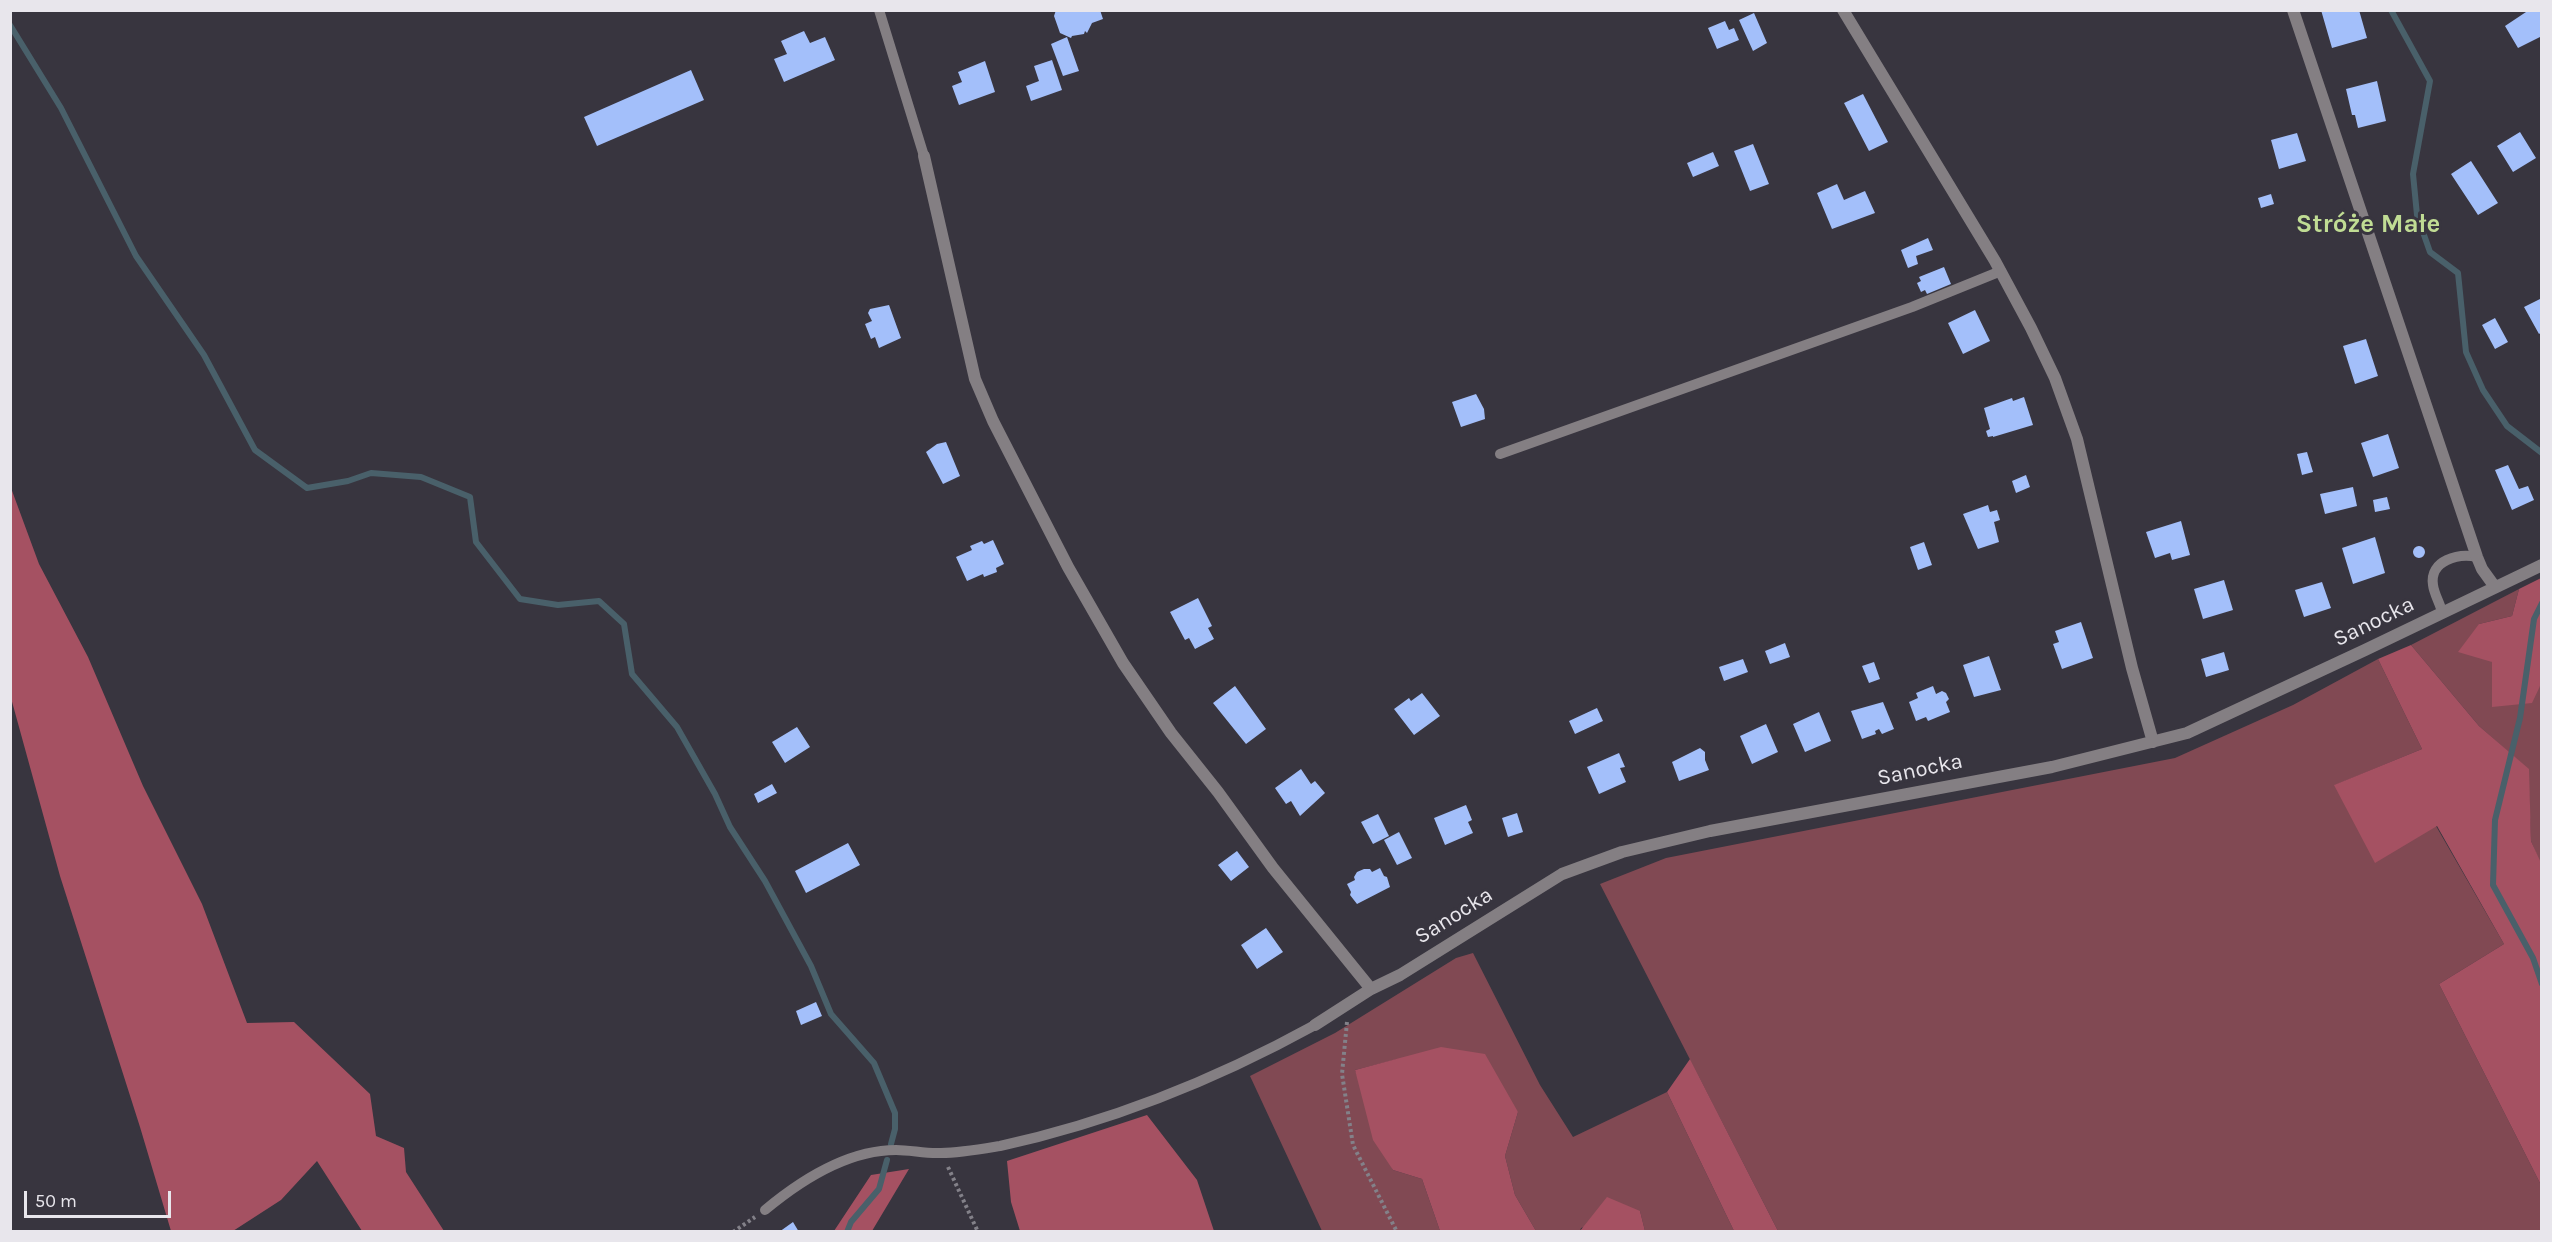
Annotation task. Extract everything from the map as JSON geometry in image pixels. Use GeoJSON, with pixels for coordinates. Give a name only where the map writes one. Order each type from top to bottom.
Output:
{"type":"FeatureCollection","features":[{"type":"Feature","properties":{"kind":"street"},"geometry":{"type":"LineString","coordinates":[[1843,10],[2001,271],[2055,378],[2077,439],[2132,668],[2153,742]]}},
{"type":"Feature","properties":{"kind":"street"},"geometry":{"type":"LineString","coordinates":[[2293,10],[2477,557],[2482,569],[2495,587]]}},
{"type":"Feature","properties":{"kind":"street"},"geometry":{"type":"LineString","coordinates":[[924,156],[975,379],[993,421],[1068,567],[1123,663],[1171,733],[1218,792],[1273,868],[1371,989]]}},
{"type":"Feature","properties":{"kind":"street","name":"Sanocka"},"geometry":{"type":"LineString","coordinates":[[1315,1025],[1562,874],[1622,852],[1710,831],[2052,767],[2187,733],[2541,565]]}},
{"type":"Feature","properties":{"kind":"lane"},"geometry":{"type":"LineString","coordinates":[[879,10],[924,156]]}},
{"type":"Feature","properties":{"kind":"lane"},"geometry":{"type":"LineString","coordinates":[[1500,454],[1912,307],[2001,271]]}},
{"type":"Feature","properties":{"kind":"lane"},"geometry":{"type":"LineString","coordinates":[[2442,612],[2432,583],[2438,567],[2451,557],[2466,555],[2477,557]]}},
{"type":"Feature","properties":{"kind":"lane"},"geometry":{"type":"LineString","coordinates":[[765,1210],[787,1193],[835,1164],[859,1155],[895,1150],[941,1154],[999,1146],[1072,1127],[1256,1058],[1315,1025]]}},
{"type":"Feature","properties":{"kind":"path"},"geometry":{"type":"LineString","coordinates":[[1348,1003],[1342,1074],[1353,1145],[1397,1232]]}},
{"type":"Feature","properties":{"kind":"path"},"geometry":{"type":"LineString","coordinates":[[941,1154],[978,1232]]}},
{"type":"Feature","properties":{"kind":"path"},"geometry":{"type":"LineString","coordinates":[[733,1232],[765,1210]]}},
{"type":"Feature","properties":{"kind":"shaded area"},"geometry":{"type":"Polygon","coordinates":[[[11,488],[39,564],[88,657],[143,786],[202,904],[247,1023],[294,1022],[370,1094],[376,1136],[404,1148],[406,1172],[444,1231],[362,1231],[317,1161],[281,1200],[233,1231],[171,1231],[60,876],[11,698],[11,488]]]}},
{"type":"Feature","properties":{"kind":"shaded area"},"geometry":{"type":"Polygon","coordinates":[[[2541,578],[2541,684],[2532,703],[2492,707],[2492,662],[2458,652],[2479,624],[2512,616],[2519,589],[2541,578]]]}},
{"type":"Feature","properties":{"kind":"shaded area"},"geometry":{"type":"Polygon","coordinates":[[[2519,589],[2512,616],[2479,624],[2492,662],[2537,690],[2541,684],[2541,865],[2531,841],[2528,769],[2479,726],[2411,645],[2519,589]]]}},
{"type":"Feature","properties":{"kind":"shaded area"},"geometry":{"type":"Polygon","coordinates":[[[2411,645],[2479,726],[2529,769],[2531,841],[2542,865],[2541,1185],[2439,984],[2504,944],[2437,826],[2375,863],[2334,785],[2422,749],[2378,659],[2411,645]]]}},
{"type":"Feature","properties":{"kind":"shaded area"},"geometry":{"type":"Polygon","coordinates":[[[2378,659],[2422,749],[2335,785],[2436,826],[2504,944],[2439,984],[2541,1185],[2541,1231],[1778,1231],[1600,884],[1666,858],[2175,758],[2293,705],[2378,659]]]}},
{"type":"Feature","properties":{"kind":"shaded area"},"geometry":{"type":"Polygon","coordinates":[[[1473,953],[1540,1085],[1573,1137],[1667,1092],[1734,1231],[1645,1231],[1640,1211],[1581,1228],[1580,1231],[1536,1231],[1515,1195],[1505,1156],[1518,1112],[1398,1059],[1355,1070],[1393,1170],[1422,1179],[1440,1231],[1322,1231],[1250,1076],[1335,1033],[1456,958],[1473,953]]]}},
{"type":"Feature","properties":{"kind":"shaded area"},"geometry":{"type":"Polygon","coordinates":[[[1441,1047],[1485,1054],[1518,1112],[1505,1156],[1515,1195],[1536,1231],[1440,1231],[1422,1179],[1393,1170],[1373,1140],[1355,1070],[1441,1047]]]}},
{"type":"Feature","properties":{"kind":"shaded area"},"geometry":{"type":"Polygon","coordinates":[[[1690,1059],[1778,1231],[1734,1231],[1667,1092],[1690,1059]]]}},
{"type":"Feature","properties":{"kind":"shaded area"},"geometry":{"type":"Polygon","coordinates":[[[1147,1115],[1197,1180],[1214,1231],[1020,1231],[1011,1202],[1007,1161],[1147,1115]]]}},
{"type":"Feature","properties":{"kind":"shaded area"},"geometry":{"type":"Polygon","coordinates":[[[909,1169],[872,1231],[834,1231],[871,1175],[909,1169]]]}},
{"type":"Feature","properties":{"kind":"shaded area"},"geometry":{"type":"Polygon","coordinates":[[[1607,1197],[1640,1211],[1645,1231],[1580,1231],[1607,1197]]]}},
{"type":"Feature","properties":{"kind":"building"},"geometry":{"type":"Polygon","coordinates":[[[1056,10],[1100,10],[1103,19],[1092,23],[1087,33],[1085,31],[1084,34],[1071,38],[1060,33],[1054,16],[1056,10]]]}},
{"type":"Feature","properties":{"kind":"building"},"geometry":{"type":"Polygon","coordinates":[[[2321,10],[2359,10],[2367,38],[2332,48],[2321,10]]]}},
{"type":"Feature","properties":{"kind":"building"},"geometry":{"type":"Polygon","coordinates":[[[2529,10],[2542,10],[2542,36],[2518,48],[2505,26],[2529,10]]]}},
{"type":"Feature","properties":{"kind":"building"},"geometry":{"type":"Polygon","coordinates":[[[1754,13],[1767,43],[1753,51],[1739,20],[1754,13]]]}},
{"type":"Feature","properties":{"kind":"building"},"geometry":{"type":"Polygon","coordinates":[[[1725,21],[1729,30],[1734,28],[1739,40],[1717,49],[1708,28],[1725,21]]]}},
{"type":"Feature","properties":{"kind":"building"},"geometry":{"type":"Polygon","coordinates":[[[804,31],[810,43],[825,37],[835,60],[784,82],[774,59],[787,54],[781,41],[804,31]]]}},
{"type":"Feature","properties":{"kind":"building"},"geometry":{"type":"Polygon","coordinates":[[[1067,37],[1079,71],[1063,76],[1051,44],[1067,37]]]}},
{"type":"Feature","properties":{"kind":"building"},"geometry":{"type":"Polygon","coordinates":[[[1052,60],[1062,90],[1031,101],[1026,86],[1039,81],[1034,66],[1052,60]]]}},
{"type":"Feature","properties":{"kind":"building"},"geometry":{"type":"Polygon","coordinates":[[[985,61],[995,92],[959,105],[952,86],[962,82],[958,72],[985,61]]]}},
{"type":"Feature","properties":{"kind":"building"},"geometry":{"type":"Polygon","coordinates":[[[691,70],[704,100],[597,146],[584,117],[691,70]]]}},
{"type":"Feature","properties":{"kind":"building"},"geometry":{"type":"Polygon","coordinates":[[[2377,81],[2386,121],[2358,128],[2355,115],[2352,115],[2346,89],[2377,81]]]}},
{"type":"Feature","properties":{"kind":"building"},"geometry":{"type":"Polygon","coordinates":[[[1863,94],[1888,142],[1869,151],[1844,103],[1863,94]]]}},
{"type":"Feature","properties":{"kind":"building"},"geometry":{"type":"Polygon","coordinates":[[[2520,132],[2536,158],[2513,172],[2497,146],[2520,132]]]}},
{"type":"Feature","properties":{"kind":"building"},"geometry":{"type":"Polygon","coordinates":[[[2297,133],[2306,161],[2279,169],[2271,140],[2297,133]]]}},
{"type":"Feature","properties":{"kind":"building"},"geometry":{"type":"Polygon","coordinates":[[[1753,144],[1769,184],[1750,191],[1734,151],[1753,144]]]}},
{"type":"Feature","properties":{"kind":"building"},"geometry":{"type":"Polygon","coordinates":[[[1713,152],[1719,166],[1693,177],[1687,163],[1713,152]]]}},
{"type":"Feature","properties":{"kind":"building"},"geometry":{"type":"Polygon","coordinates":[[[2471,161],[2498,203],[2478,215],[2451,174],[2471,161]]]}},
{"type":"Feature","properties":{"kind":"building"},"geometry":{"type":"Polygon","coordinates":[[[1837,184],[1844,200],[1865,191],[1875,213],[1832,229],[1817,193],[1837,184]]]}},
{"type":"Feature","properties":{"kind":"building"},"geometry":{"type":"Polygon","coordinates":[[[2271,194],[2274,204],[2261,208],[2258,198],[2271,194]]]}},
{"type":"Feature","properties":{"kind":"building"},"geometry":{"type":"Polygon","coordinates":[[[1928,238],[1933,250],[1916,256],[1918,264],[1908,268],[1901,250],[1928,238]]]}},
{"type":"Feature","properties":{"kind":"building"},"geometry":{"type":"Polygon","coordinates":[[[1944,267],[1951,284],[1927,294],[1925,290],[1921,292],[1917,283],[1921,281],[1919,277],[1944,267]]]}},
{"type":"Feature","properties":{"kind":"building"},"geometry":{"type":"Polygon","coordinates":[[[2542,298],[2542,332],[2539,334],[2524,307],[2542,298]]]}},
{"type":"Feature","properties":{"kind":"building"},"geometry":{"type":"Polygon","coordinates":[[[889,305],[901,338],[879,348],[875,337],[871,339],[865,324],[872,321],[868,313],[870,309],[889,305]]]}},
{"type":"Feature","properties":{"kind":"building"},"geometry":{"type":"Polygon","coordinates":[[[1975,310],[1990,341],[1963,354],[1948,323],[1975,310]]]}},
{"type":"Feature","properties":{"kind":"building"},"geometry":{"type":"Polygon","coordinates":[[[2495,318],[2508,342],[2495,349],[2482,325],[2495,318]]]}},
{"type":"Feature","properties":{"kind":"building"},"geometry":{"type":"Polygon","coordinates":[[[2366,339],[2378,376],[2355,384],[2343,346],[2366,339]]]}},
{"type":"Feature","properties":{"kind":"building"},"geometry":{"type":"Polygon","coordinates":[[[1476,394],[1484,409],[1485,419],[1461,427],[1452,402],[1476,394]]]}},
{"type":"Feature","properties":{"kind":"building"},"geometry":{"type":"Polygon","coordinates":[[[2024,397],[2033,425],[1988,437],[1986,431],[1990,429],[1984,408],[2012,398],[2013,401],[2024,397]]]}},
{"type":"Feature","properties":{"kind":"building"},"geometry":{"type":"Polygon","coordinates":[[[2388,434],[2399,468],[2373,477],[2361,443],[2388,434]]]}},
{"type":"Feature","properties":{"kind":"building"},"geometry":{"type":"Polygon","coordinates":[[[946,442],[960,476],[943,484],[926,452],[937,444],[946,442]]]}},
{"type":"Feature","properties":{"kind":"building"},"geometry":{"type":"Polygon","coordinates":[[[2307,452],[2313,472],[2302,475],[2297,454],[2307,452]]]}},
{"type":"Feature","properties":{"kind":"building"},"geometry":{"type":"Polygon","coordinates":[[[2508,465],[2519,489],[2528,486],[2534,500],[2512,510],[2495,470],[2508,465]]]}},
{"type":"Feature","properties":{"kind":"building"},"geometry":{"type":"Polygon","coordinates":[[[2026,475],[2030,487],[2016,493],[2012,481],[2026,475]]]}},
{"type":"Feature","properties":{"kind":"building"},"geometry":{"type":"Polygon","coordinates":[[[2353,487],[2357,506],[2325,514],[2320,494],[2353,487]]]}},
{"type":"Feature","properties":{"kind":"building"},"geometry":{"type":"Polygon","coordinates":[[[2387,497],[2390,509],[2375,512],[2373,500],[2387,497]]]}},
{"type":"Feature","properties":{"kind":"building"},"geometry":{"type":"Polygon","coordinates":[[[1988,505],[1990,512],[1997,510],[2000,520],[1994,522],[1999,542],[1978,549],[1963,514],[1988,505]]]}},
{"type":"Feature","properties":{"kind":"building"},"geometry":{"type":"Polygon","coordinates":[[[2181,521],[2190,555],[2172,560],[2170,553],[2155,558],[2146,532],[2181,521]]]}},
{"type":"Feature","properties":{"kind":"building"},"geometry":{"type":"Polygon","coordinates":[[[2375,537],[2385,573],[2353,584],[2342,548],[2375,537]]]}},
{"type":"Feature","properties":{"kind":"building"},"geometry":{"type":"Polygon","coordinates":[[[993,540],[1004,564],[996,568],[997,572],[984,577],[983,574],[967,581],[956,557],[972,550],[970,546],[982,541],[984,544],[993,540]]]}},
{"type":"Feature","properties":{"kind":"building"},"geometry":{"type":"Polygon","coordinates":[[[1924,542],[1932,565],[1918,570],[1910,547],[1924,542]]]}},
{"type":"Feature","properties":{"kind":"building"},"geometry":{"type":"Polygon","coordinates":[[[2421,546],[2425,552],[2421,558],[2417,558],[2413,550],[2421,546]]]}},
{"type":"Feature","properties":{"kind":"building"},"geometry":{"type":"Polygon","coordinates":[[[2224,580],[2233,610],[2203,619],[2194,589],[2224,580]]]}},
{"type":"Feature","properties":{"kind":"building"},"geometry":{"type":"Polygon","coordinates":[[[2322,582],[2331,608],[2304,617],[2295,590],[2322,582]]]}},
{"type":"Feature","properties":{"kind":"building"},"geometry":{"type":"Polygon","coordinates":[[[1198,598],[1212,626],[1208,628],[1214,639],[1195,649],[1189,638],[1185,640],[1170,612],[1198,598]]]}},
{"type":"Feature","properties":{"kind":"building"},"geometry":{"type":"Polygon","coordinates":[[[2081,622],[2093,658],[2062,669],[2053,644],[2059,642],[2055,631],[2081,622]]]}},
{"type":"Feature","properties":{"kind":"building"},"geometry":{"type":"Polygon","coordinates":[[[1785,643],[1790,657],[1770,664],[1765,651],[1785,643]]]}},
{"type":"Feature","properties":{"kind":"building"},"geometry":{"type":"Polygon","coordinates":[[[2224,652],[2229,670],[2206,677],[2201,659],[2224,652]]]}},
{"type":"Feature","properties":{"kind":"building"},"geometry":{"type":"Polygon","coordinates":[[[1989,656],[2001,690],[1974,697],[1963,665],[1989,656]]]}},
{"type":"Feature","properties":{"kind":"building"},"geometry":{"type":"Polygon","coordinates":[[[1743,659],[1748,672],[1724,681],[1719,667],[1743,659]]]}},
{"type":"Feature","properties":{"kind":"building"},"geometry":{"type":"Polygon","coordinates":[[[1874,662],[1880,679],[1869,683],[1862,666],[1874,662]]]}},
{"type":"Feature","properties":{"kind":"building"},"geometry":{"type":"Polygon","coordinates":[[[1235,686],[1266,729],[1246,744],[1213,703],[1235,686]]]}},
{"type":"Feature","properties":{"kind":"building"},"geometry":{"type":"Polygon","coordinates":[[[1933,686],[1936,694],[1942,691],[1946,693],[1949,699],[1946,702],[1950,712],[1928,721],[1926,717],[1916,721],[1909,702],[1918,698],[1916,693],[1933,686]]]}},
{"type":"Feature","properties":{"kind":"building"},"geometry":{"type":"Polygon","coordinates":[[[1422,693],[1440,716],[1414,735],[1394,709],[1409,698],[1411,701],[1422,693]]]}},
{"type":"Feature","properties":{"kind":"building"},"geometry":{"type":"Polygon","coordinates":[[[1883,702],[1894,729],[1882,734],[1879,729],[1875,731],[1876,734],[1862,739],[1851,711],[1883,702]]]}},
{"type":"Feature","properties":{"kind":"building"},"geometry":{"type":"Polygon","coordinates":[[[1597,708],[1603,721],[1575,734],[1569,721],[1597,708]]]}},
{"type":"Feature","properties":{"kind":"building"},"geometry":{"type":"Polygon","coordinates":[[[1819,712],[1831,741],[1805,752],[1793,724],[1819,712]]]}},
{"type":"Feature","properties":{"kind":"building"},"geometry":{"type":"Polygon","coordinates":[[[1766,724],[1778,752],[1752,764],[1740,736],[1766,724]]]}},
{"type":"Feature","properties":{"kind":"building"},"geometry":{"type":"Polygon","coordinates":[[[797,727],[810,747],[785,763],[772,742],[797,727]]]}},
{"type":"Feature","properties":{"kind":"building"},"geometry":{"type":"Polygon","coordinates":[[[1700,748],[1705,752],[1709,770],[1679,781],[1672,762],[1700,748]]]}},
{"type":"Feature","properties":{"kind":"building"},"geometry":{"type":"Polygon","coordinates":[[[1619,753],[1625,767],[1620,768],[1626,782],[1599,794],[1587,767],[1619,753]]]}},
{"type":"Feature","properties":{"kind":"building"},"geometry":{"type":"Polygon","coordinates":[[[1301,769],[1311,784],[1315,781],[1325,793],[1300,816],[1291,801],[1286,804],[1275,788],[1301,769]]]}},
{"type":"Feature","properties":{"kind":"building"},"geometry":{"type":"Polygon","coordinates":[[[772,784],[777,793],[758,803],[754,794],[772,784]]]}},
{"type":"Feature","properties":{"kind":"building"},"geometry":{"type":"Polygon","coordinates":[[[1466,805],[1472,820],[1468,822],[1473,833],[1445,845],[1434,818],[1466,805]]]}},
{"type":"Feature","properties":{"kind":"building"},"geometry":{"type":"Polygon","coordinates":[[[1517,813],[1523,832],[1508,837],[1502,818],[1517,813]]]}},
{"type":"Feature","properties":{"kind":"building"},"geometry":{"type":"Polygon","coordinates":[[[1378,814],[1389,836],[1373,844],[1361,822],[1378,814]]]}},
{"type":"Feature","properties":{"kind":"building"},"geometry":{"type":"Polygon","coordinates":[[[1399,832],[1412,858],[1397,865],[1384,840],[1399,832]]]}},
{"type":"Feature","properties":{"kind":"building"},"geometry":{"type":"Polygon","coordinates":[[[848,843],[860,865],[806,893],[795,871],[848,843]]]}},
{"type":"Feature","properties":{"kind":"building"},"geometry":{"type":"Polygon","coordinates":[[[1237,851],[1249,867],[1231,881],[1218,865],[1237,851]]]}},
{"type":"Feature","properties":{"kind":"building"},"geometry":{"type":"Polygon","coordinates":[[[1380,868],[1387,877],[1390,887],[1357,904],[1350,895],[1347,884],[1355,880],[1357,872],[1370,869],[1372,872],[1380,868]]]}},
{"type":"Feature","properties":{"kind":"building"},"geometry":{"type":"Polygon","coordinates":[[[1266,928],[1283,952],[1257,969],[1241,945],[1266,928]]]}},
{"type":"Feature","properties":{"kind":"building"},"geometry":{"type":"Polygon","coordinates":[[[816,1002],[822,1016],[801,1025],[796,1011],[816,1002]]]}},
{"type":"Feature","properties":{"kind":"building"},"geometry":{"type":"Polygon","coordinates":[[[793,1222],[799,1232],[779,1232],[793,1222]]]}},
{"type":"Feature","properties":{"kind":"waterway"},"geometry":{"type":"LineString","coordinates":[[2391,10],[2430,81],[2413,174],[2417,215],[2430,252],[2458,273],[2466,352],[2483,390],[2507,426],[2542,453]]}},
{"type":"Feature","properties":{"kind":"waterway"},"geometry":{"type":"LineString","coordinates":[[10,25],[61,108],[136,256],[204,355],[255,450],[307,488],[348,481],[371,473],[421,477],[470,497],[476,542],[520,599],[558,605],[599,601],[624,624],[632,674],[677,727],[715,794],[730,827],[765,881],[811,966],[831,1014],[874,1063],[895,1113],[895,1129],[891,1144]]}},
{"type":"Feature","properties":{"kind":"waterway"},"geometry":{"type":"LineString","coordinates":[[2542,603],[2534,619],[2520,718],[2495,820],[2493,885],[2533,958],[2542,984]]}},
{"type":"Feature","properties":{"kind":"waterway"},"geometry":{"type":"LineString","coordinates":[[847,1232],[851,1222],[879,1189],[887,1160]]}},
{"type":"Feature","properties":{"kind":"district","name":"Stróże Małe"},"geometry":{"type":"Point","coordinates":[2368,225]}}]}
